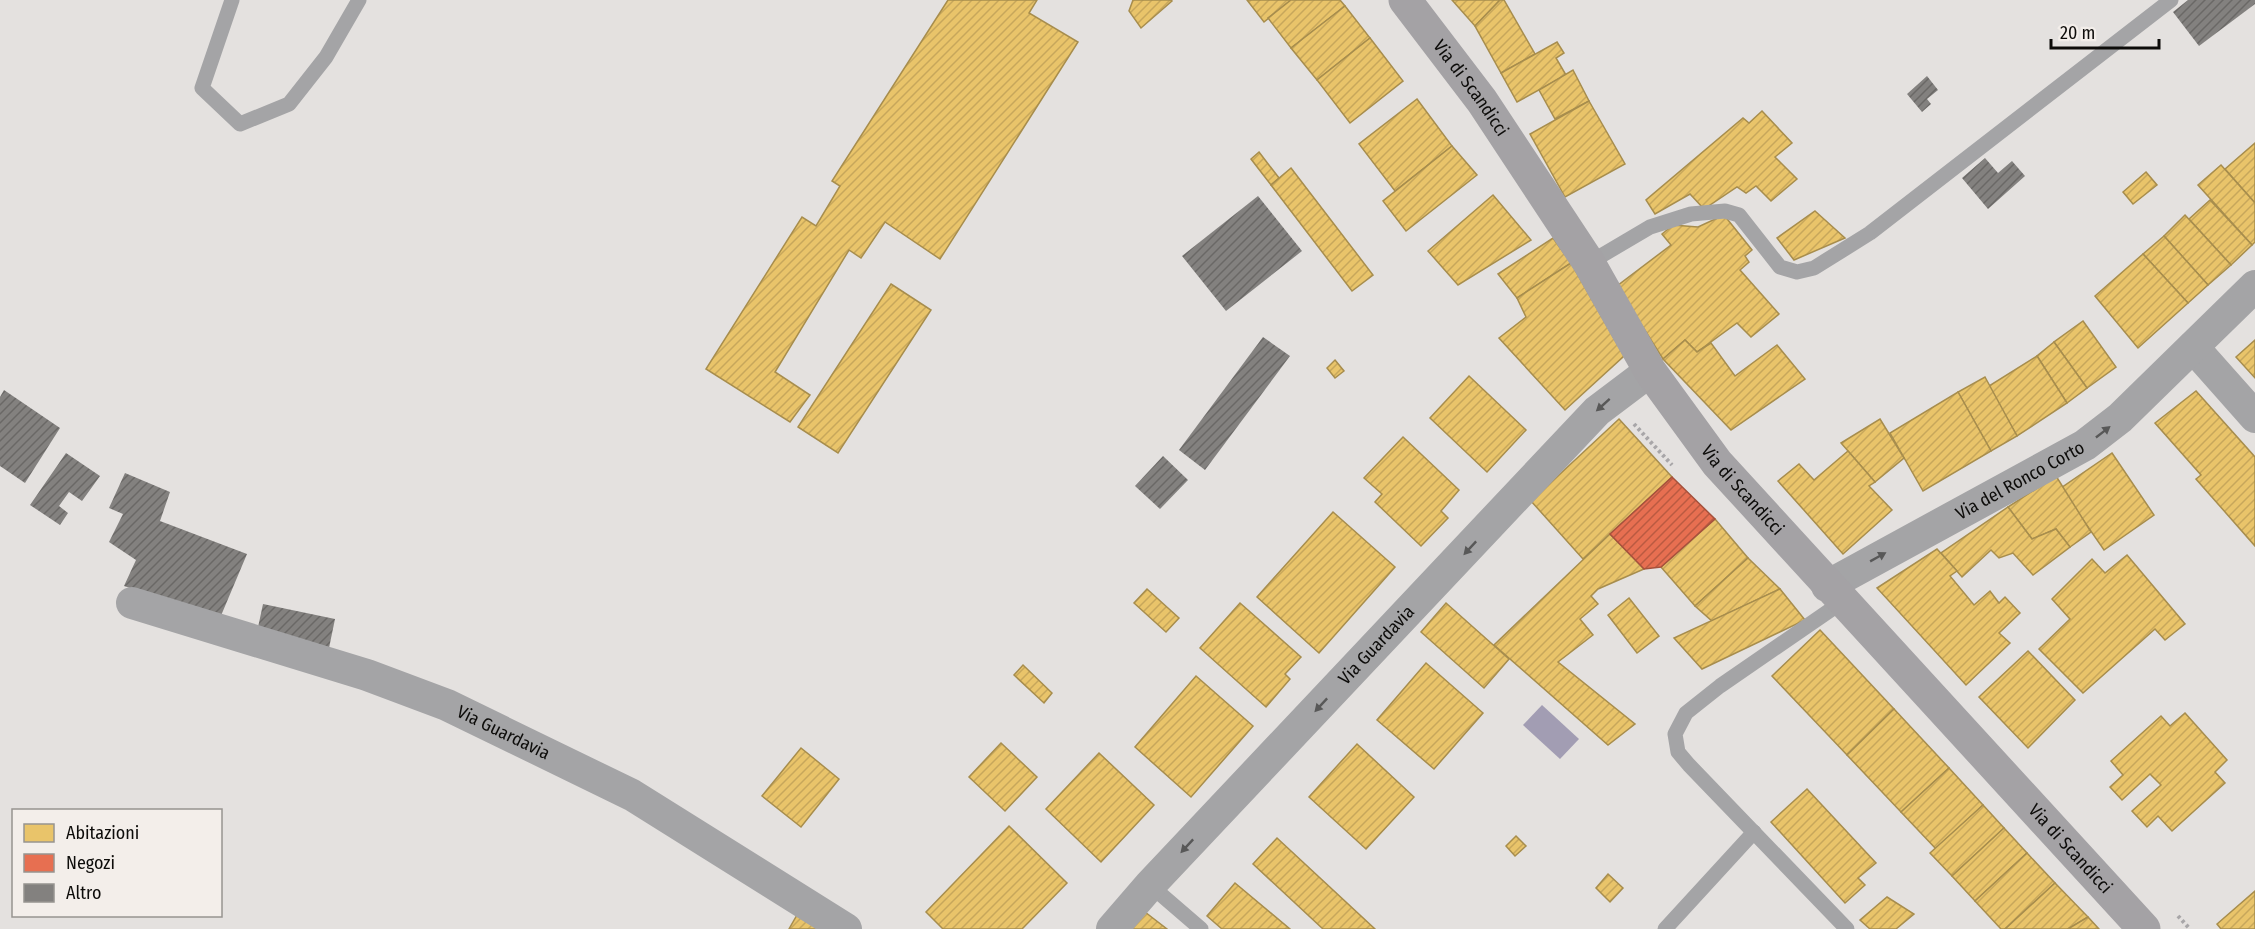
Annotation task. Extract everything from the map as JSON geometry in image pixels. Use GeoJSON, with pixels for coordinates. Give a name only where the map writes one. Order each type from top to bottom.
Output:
{"type":"FeatureCollection","features":[{"type":"Feature","properties":{"kind":"street","name":"Via di Scandicci"},"geometry":{"type":"LineString","coordinates":[[1405,0],[1482,101],[1589,263],[1650,371],[1717,463],[2144,929]]}},
{"type":"Feature","properties":{"kind":"street","name":"Via del Ronco Corto"},"geometry":{"type":"LineString","coordinates":[[1835,594],[2085,445],[2120,418],[2255,286]]}},
{"type":"Feature","properties":{"kind":"street"},"geometry":{"type":"LineString","coordinates":[[2193,347],[2255,417]]}},
{"type":"Feature","properties":{"kind":"street","name":"Via Guardavia"},"geometry":{"type":"LineString","coordinates":[[1112,929],[1150,885],[1597,411],[1650,371]]}},
{"type":"Feature","properties":{"kind":"street","name":"Via Guardavia"},"geometry":{"type":"LineString","coordinates":[[132,603],[367,675],[447,705],[632,795],[846,929]]}},
{"type":"Feature","properties":{"kind":"lane"},"geometry":{"type":"LineString","coordinates":[[232,0],[202,87],[240,124],[289,104],[326,57],[359,0]]}},
{"type":"Feature","properties":{"kind":"lane"},"geometry":{"type":"LineString","coordinates":[[1589,263],[1650,227],[1691,214],[1725,211],[1739,215],[1780,267],[1797,272],[1814,268],[1870,233],[2171,0]]}},
{"type":"Feature","properties":{"kind":"lane"},"geometry":{"type":"LineString","coordinates":[[1835,594],[1686,713],[1675,734],[1678,752],[1689,765],[1847,929]]}},
{"type":"Feature","properties":{"kind":"lane"},"geometry":{"type":"LineString","coordinates":[[1665,929],[1754,832]]}},
{"type":"Feature","properties":{"kind":"lane"},"geometry":{"type":"LineString","coordinates":[[1150,885],[1201,929]]}},
{"type":"Feature","properties":{"kind":"shaded area"},"geometry":{"type":"Polygon","coordinates":[[[1542,705],[1579,739],[1560,759],[1523,725],[1542,705]]]}},
{"type":"Feature","properties":{"kind":"building: Abitazioni"},"geometry":{"type":"Polygon","coordinates":[[[948,0],[1037,0],[1029,13],[1078,42],[940,259],[885,222],[861,258],[849,250],[775,372],[810,395],[790,422],[706,369],[802,217],[816,226],[840,186],[832,181],[948,0]]]}},
{"type":"Feature","properties":{"kind":"building: Abitazioni"},"geometry":{"type":"Polygon","coordinates":[[[1133,0],[1172,1],[1141,28],[1129,11],[1133,0]]]}},
{"type":"Feature","properties":{"kind":"building: Abitazioni"},"geometry":{"type":"Polygon","coordinates":[[[1247,0],[1291,0],[1264,22],[1247,0]]]}},
{"type":"Feature","properties":{"kind":"building: Abitazioni"},"geometry":{"type":"Polygon","coordinates":[[[1291,0],[1340,0],[1345,6],[1291,48],[1268,18],[1291,0]]]}},
{"type":"Feature","properties":{"kind":"building: Abitazioni"},"geometry":{"type":"Polygon","coordinates":[[[1452,0],[1500,0],[1475,26],[1452,0]]]}},
{"type":"Feature","properties":{"kind":"building: Abitazioni"},"geometry":{"type":"Polygon","coordinates":[[[1500,0],[1504,0],[1535,54],[1501,73],[1475,26],[1500,0]]]}},
{"type":"Feature","properties":{"kind":"building: Abitazioni"},"geometry":{"type":"Polygon","coordinates":[[[1345,6],[1370,38],[1317,80],[1291,48],[1345,6]]]}},
{"type":"Feature","properties":{"kind":"building: Abitazioni"},"geometry":{"type":"Polygon","coordinates":[[[1370,38],[1403,81],[1350,123],[1317,80],[1370,38]]]}},
{"type":"Feature","properties":{"kind":"building: Abitazioni"},"geometry":{"type":"Polygon","coordinates":[[[1557,42],[1564,53],[1556,58],[1566,75],[1517,102],[1501,73],[1557,42]]]}},
{"type":"Feature","properties":{"kind":"building: Abitazioni"},"geometry":{"type":"Polygon","coordinates":[[[1573,70],[1589,101],[1555,119],[1539,90],[1573,70]]]}},
{"type":"Feature","properties":{"kind":"building: Abitazioni"},"geometry":{"type":"Polygon","coordinates":[[[1417,99],[1452,146],[1395,191],[1359,144],[1417,99]]]}},
{"type":"Feature","properties":{"kind":"building: Abitazioni"},"geometry":{"type":"Polygon","coordinates":[[[1589,101],[1625,164],[1565,197],[1530,134],[1589,101]]]}},
{"type":"Feature","properties":{"kind":"building: Abitazioni"},"geometry":{"type":"Polygon","coordinates":[[[1762,111],[1792,143],[1775,157],[1797,179],[1771,201],[1756,186],[1746,193],[1737,187],[1704,209],[1690,194],[1655,214],[1646,200],[1743,118],[1749,123],[1762,111]]]}},
{"type":"Feature","properties":{"kind":"building: Abitazioni"},"geometry":{"type":"Polygon","coordinates":[[[2255,143],[2255,203],[2225,169],[2255,143]]]}},
{"type":"Feature","properties":{"kind":"building: Abitazioni"},"geometry":{"type":"Polygon","coordinates":[[[1452,146],[1477,175],[1406,231],[1383,201],[1452,146]]]}},
{"type":"Feature","properties":{"kind":"building: Abitazioni"},"geometry":{"type":"Polygon","coordinates":[[[1259,152],[1279,178],[1271,185],[1251,159],[1259,152]]]}},
{"type":"Feature","properties":{"kind":"building: Abitazioni"},"geometry":{"type":"Polygon","coordinates":[[[2221,165],[2255,203],[2255,242],[2252,245],[2198,185],[2221,165]]]}},
{"type":"Feature","properties":{"kind":"building: Abitazioni"},"geometry":{"type":"Polygon","coordinates":[[[1291,168],[1373,275],[1352,291],[1271,185],[1291,168]]]}},
{"type":"Feature","properties":{"kind":"building: Abitazioni"},"geometry":{"type":"Polygon","coordinates":[[[2146,172],[2157,185],[2133,204],[2123,192],[2146,172]]]}},
{"type":"Feature","properties":{"kind":"building: Abitazioni"},"geometry":{"type":"Polygon","coordinates":[[[1493,195],[1531,240],[1458,285],[1428,251],[1493,195]]]}},
{"type":"Feature","properties":{"kind":"building: Abitazioni"},"geometry":{"type":"Polygon","coordinates":[[[2210,200],[2252,245],[2231,265],[2189,219],[2210,200]]]}},
{"type":"Feature","properties":{"kind":"building: Abitazioni"},"geometry":{"type":"Polygon","coordinates":[[[1815,211],[1845,238],[1794,260],[1777,238],[1815,211]]]}},
{"type":"Feature","properties":{"kind":"building: Abitazioni"},"geometry":{"type":"Polygon","coordinates":[[[1724,215],[1752,250],[1745,256],[1749,262],[1740,270],[1779,314],[1751,337],[1737,323],[1697,352],[1685,340],[1663,359],[1617,286],[1671,245],[1662,234],[1673,225],[1698,227],[1724,215]]]}},
{"type":"Feature","properties":{"kind":"building: Abitazioni"},"geometry":{"type":"Polygon","coordinates":[[[2185,215],[2231,265],[2208,285],[2164,236],[2185,215]]]}},
{"type":"Feature","properties":{"kind":"building: Abitazioni"},"geometry":{"type":"Polygon","coordinates":[[[2164,236],[2208,285],[2188,303],[2143,254],[2164,236]]]}},
{"type":"Feature","properties":{"kind":"building: Abitazioni"},"geometry":{"type":"Polygon","coordinates":[[[1553,238],[1571,263],[1517,298],[1498,274],[1553,238]]]}},
{"type":"Feature","properties":{"kind":"building: Abitazioni"},"geometry":{"type":"Polygon","coordinates":[[[2143,254],[2188,303],[2138,348],[2095,296],[2143,254]]]}},
{"type":"Feature","properties":{"kind":"building: Abitazioni"},"geometry":{"type":"Polygon","coordinates":[[[1571,263],[1624,356],[1565,410],[1499,338],[1526,317],[1517,298],[1571,263]]]}},
{"type":"Feature","properties":{"kind":"building: Abitazioni"},"geometry":{"type":"Polygon","coordinates":[[[891,284],[931,310],[838,453],[798,427],[891,284]]]}},
{"type":"Feature","properties":{"kind":"building: Abitazioni"},"geometry":{"type":"Polygon","coordinates":[[[2083,321],[2116,367],[2087,388],[2054,342],[2083,321]]]}},
{"type":"Feature","properties":{"kind":"building: Abitazioni"},"geometry":{"type":"Polygon","coordinates":[[[1685,340],[1697,352],[1711,343],[1735,376],[1777,345],[1805,379],[1731,430],[1663,359],[1685,340]]]}},
{"type":"Feature","properties":{"kind":"building: Abitazioni"},"geometry":{"type":"Polygon","coordinates":[[[2255,340],[2255,378],[2236,357],[2255,340]]]}},
{"type":"Feature","properties":{"kind":"building: Abitazioni"},"geometry":{"type":"Polygon","coordinates":[[[2054,342],[2087,388],[2067,403],[2037,356],[2054,342]]]}},
{"type":"Feature","properties":{"kind":"building: Abitazioni"},"geometry":{"type":"Polygon","coordinates":[[[2037,356],[2067,403],[2017,436],[1989,386],[2037,356]]]}},
{"type":"Feature","properties":{"kind":"building: Abitazioni"},"geometry":{"type":"Polygon","coordinates":[[[1335,360],[1344,371],[1335,378],[1327,368],[1335,360]]]}},
{"type":"Feature","properties":{"kind":"building: Abitazioni"},"geometry":{"type":"Polygon","coordinates":[[[1469,376],[1526,430],[1487,472],[1430,418],[1469,376]]]}},
{"type":"Feature","properties":{"kind":"building: Abitazioni"},"geometry":{"type":"Polygon","coordinates":[[[1985,377],[2017,436],[1991,451],[1958,392],[1985,377]]]}},
{"type":"Feature","properties":{"kind":"building: Abitazioni"},"geometry":{"type":"Polygon","coordinates":[[[2196,391],[2255,457],[2255,546],[2196,479],[2201,475],[2155,423],[2196,391]]]}},
{"type":"Feature","properties":{"kind":"building: Abitazioni"},"geometry":{"type":"Polygon","coordinates":[[[1958,392],[1991,451],[1923,491],[1890,433],[1958,392]]]}},
{"type":"Feature","properties":{"kind":"building: Abitazioni"},"geometry":{"type":"Polygon","coordinates":[[[1619,419],[1672,477],[1583,559],[1531,501],[1619,419]]]}},
{"type":"Feature","properties":{"kind":"building: Abitazioni"},"geometry":{"type":"Polygon","coordinates":[[[1880,419],[1904,458],[1875,482],[1841,443],[1880,419]]]}},
{"type":"Feature","properties":{"kind":"building: Abitazioni"},"geometry":{"type":"Polygon","coordinates":[[[1403,437],[1459,490],[1441,511],[1448,518],[1421,546],[1375,502],[1382,494],[1364,478],[1403,437]]]}},
{"type":"Feature","properties":{"kind":"building: Abitazioni"},"geometry":{"type":"Polygon","coordinates":[[[1848,451],[1875,482],[1869,486],[1892,510],[1843,554],[1778,481],[1799,464],[1814,480],[1848,451]]]}},
{"type":"Feature","properties":{"kind":"building: Abitazioni"},"geometry":{"type":"Polygon","coordinates":[[[2112,453],[2154,515],[2104,550],[2061,488],[2112,453]]]}},
{"type":"Feature","properties":{"kind":"building: Abitazioni"},"geometry":{"type":"Polygon","coordinates":[[[2056,476],[2091,532],[2070,547],[2056,529],[2032,539],[2008,507],[2056,476]]]}},
{"type":"Feature","properties":{"kind":"building: Abitazioni"},"geometry":{"type":"Polygon","coordinates":[[[2008,507],[2032,539],[2056,529],[2070,547],[2033,575],[2013,553],[1999,558],[1991,550],[1962,577],[1941,553],[2008,507]]]}},
{"type":"Feature","properties":{"kind":"building: Abitazioni"},"geometry":{"type":"Polygon","coordinates":[[[1333,512],[1395,567],[1319,653],[1257,597],[1333,512]]]}},
{"type":"Feature","properties":{"kind":"building: Abitazioni"},"geometry":{"type":"Polygon","coordinates":[[[1715,519],[1748,558],[1695,606],[1661,567],[1715,519]]]}},
{"type":"Feature","properties":{"kind":"building: Abitazioni"},"geometry":{"type":"Polygon","coordinates":[[[1610,534],[1644,569],[1598,589],[1591,596],[1598,604],[1580,619],[1593,635],[1558,662],[1635,724],[1608,745],[1494,645],[1610,534]]]}},
{"type":"Feature","properties":{"kind":"building: Abitazioni"},"geometry":{"type":"Polygon","coordinates":[[[1937,549],[1957,571],[1950,576],[1974,605],[1990,591],[1999,603],[2005,597],[2020,613],[1999,633],[2010,643],[1966,685],[1877,588],[1937,549]]]}},
{"type":"Feature","properties":{"kind":"building: Abitazioni"},"geometry":{"type":"Polygon","coordinates":[[[2127,555],[2185,624],[2165,640],[2155,629],[2083,693],[2039,649],[2070,619],[2052,599],[2092,559],[2105,573],[2127,555]]]}},
{"type":"Feature","properties":{"kind":"building: Abitazioni"},"geometry":{"type":"Polygon","coordinates":[[[1748,558],[1780,589],[1712,621],[1695,606],[1748,558]]]}},
{"type":"Feature","properties":{"kind":"building: Abitazioni"},"geometry":{"type":"Polygon","coordinates":[[[1147,589],[1179,618],[1166,632],[1134,603],[1147,589]]]}},
{"type":"Feature","properties":{"kind":"building: Abitazioni"},"geometry":{"type":"Polygon","coordinates":[[[1780,589],[1805,620],[1702,669],[1674,638],[1780,589]]]}},
{"type":"Feature","properties":{"kind":"building: Abitazioni"},"geometry":{"type":"Polygon","coordinates":[[[1629,598],[1659,636],[1637,653],[1608,615],[1629,598]]]}},
{"type":"Feature","properties":{"kind":"building: Abitazioni"},"geometry":{"type":"Polygon","coordinates":[[[1240,603],[1301,657],[1285,674],[1290,679],[1266,707],[1200,648],[1240,603]]]}},
{"type":"Feature","properties":{"kind":"building: Abitazioni"},"geometry":{"type":"Polygon","coordinates":[[[1446,603],[1509,659],[1484,688],[1421,632],[1446,603]]]}},
{"type":"Feature","properties":{"kind":"building: Abitazioni"},"geometry":{"type":"Polygon","coordinates":[[[1820,630],[1894,709],[1847,755],[1772,676],[1820,630]]]}},
{"type":"Feature","properties":{"kind":"building: Abitazioni"},"geometry":{"type":"Polygon","coordinates":[[[2028,651],[2075,700],[2028,748],[1979,697],[2028,651]]]}},
{"type":"Feature","properties":{"kind":"building: Abitazioni"},"geometry":{"type":"Polygon","coordinates":[[[1426,663],[1483,713],[1434,769],[1377,720],[1426,663]]]}},
{"type":"Feature","properties":{"kind":"building: Abitazioni"},"geometry":{"type":"Polygon","coordinates":[[[1023,665],[1052,693],[1044,703],[1014,675],[1023,665]]]}},
{"type":"Feature","properties":{"kind":"building: Abitazioni"},"geometry":{"type":"Polygon","coordinates":[[[1196,676],[1253,726],[1191,797],[1135,747],[1196,676]]]}},
{"type":"Feature","properties":{"kind":"building: Abitazioni"},"geometry":{"type":"Polygon","coordinates":[[[1894,709],[1949,768],[1901,812],[1847,755],[1894,709]]]}},
{"type":"Feature","properties":{"kind":"building: Abitazioni"},"geometry":{"type":"Polygon","coordinates":[[[2185,713],[2227,760],[2215,772],[2225,783],[2172,831],[2158,816],[2147,827],[2132,811],[2161,785],[2150,774],[2122,800],[2110,787],[2123,775],[2111,761],[2161,716],[2170,726],[2185,713]]]}},
{"type":"Feature","properties":{"kind":"building: Abitazioni"},"geometry":{"type":"Polygon","coordinates":[[[1001,743],[1037,777],[1005,811],[969,777],[1001,743]]]}},
{"type":"Feature","properties":{"kind":"building: Abitazioni"},"geometry":{"type":"Polygon","coordinates":[[[1357,744],[1414,797],[1366,849],[1309,797],[1357,744]]]}},
{"type":"Feature","properties":{"kind":"building: Abitazioni"},"geometry":{"type":"Polygon","coordinates":[[[801,748],[839,779],[801,827],[762,796],[801,748]]]}},
{"type":"Feature","properties":{"kind":"building: Abitazioni"},"geometry":{"type":"Polygon","coordinates":[[[1099,753],[1154,805],[1101,862],[1046,809],[1099,753]]]}},
{"type":"Feature","properties":{"kind":"building: Abitazioni"},"geometry":{"type":"Polygon","coordinates":[[[1949,768],[1983,805],[1936,849],[1901,812],[1949,768]]]}},
{"type":"Feature","properties":{"kind":"building: Abitazioni"},"geometry":{"type":"Polygon","coordinates":[[[1807,789],[1876,863],[1858,878],[1865,885],[1845,903],[1771,822],[1807,789]]]}},
{"type":"Feature","properties":{"kind":"building: Abitazioni"},"geometry":{"type":"Polygon","coordinates":[[[1983,805],[2004,828],[1952,876],[1930,853],[1983,805]]]}},
{"type":"Feature","properties":{"kind":"building: Abitazioni"},"geometry":{"type":"Polygon","coordinates":[[[1009,826],[1067,883],[1022,929],[943,929],[926,912],[1009,826]]]}},
{"type":"Feature","properties":{"kind":"building: Abitazioni"},"geometry":{"type":"Polygon","coordinates":[[[2004,828],[2027,853],[1975,901],[1952,876],[2004,828]]]}},
{"type":"Feature","properties":{"kind":"building: Abitazioni"},"geometry":{"type":"Polygon","coordinates":[[[1516,836],[1526,846],[1515,856],[1506,846],[1516,836]]]}},
{"type":"Feature","properties":{"kind":"building: Abitazioni"},"geometry":{"type":"Polygon","coordinates":[[[1277,838],[1375,929],[1323,929],[1253,864],[1277,838]]]}},
{"type":"Feature","properties":{"kind":"building: Abitazioni"},"geometry":{"type":"Polygon","coordinates":[[[2027,853],[2055,883],[2005,929],[2001,929],[1975,901],[2027,853]]]}},
{"type":"Feature","properties":{"kind":"building: Abitazioni"},"geometry":{"type":"Polygon","coordinates":[[[1608,874],[1623,888],[1610,902],[1596,888],[1608,874]]]}},
{"type":"Feature","properties":{"kind":"building: Abitazioni"},"geometry":{"type":"Polygon","coordinates":[[[1235,883],[1290,929],[1222,929],[1207,916],[1235,883]]]}},
{"type":"Feature","properties":{"kind":"building: Abitazioni"},"geometry":{"type":"Polygon","coordinates":[[[2055,883],[2088,917],[2068,929],[2005,929],[2055,883]]]}},
{"type":"Feature","properties":{"kind":"building: Abitazioni"},"geometry":{"type":"Polygon","coordinates":[[[2255,891],[2255,929],[2221,929],[2217,924],[2255,891]]]}},
{"type":"Feature","properties":{"kind":"building: Abitazioni"},"geometry":{"type":"Polygon","coordinates":[[[1887,897],[1914,914],[1896,929],[1870,929],[1860,920],[1887,897]]]}},
{"type":"Feature","properties":{"kind":"building: Abitazioni"},"geometry":{"type":"Polygon","coordinates":[[[1145,912],[1167,929],[1130,929],[1145,912]]]}},
{"type":"Feature","properties":{"kind":"building: Abitazioni"},"geometry":{"type":"Polygon","coordinates":[[[797,915],[824,929],[789,929],[797,915]]]}},
{"type":"Feature","properties":{"kind":"building: Abitazioni"},"geometry":{"type":"Polygon","coordinates":[[[2088,917],[2099,929],[2068,929],[2088,917]]]}},
{"type":"Feature","properties":{"kind":"building: Negozi"},"geometry":{"type":"Polygon","coordinates":[[[1672,477],[1715,519],[1661,567],[1644,569],[1610,534],[1672,477]]]}},
{"type":"Feature","properties":{"kind":"building: Altro"},"geometry":{"type":"Polygon","coordinates":[[[2188,0],[2255,0],[2255,4],[2199,46],[2173,12],[2188,0]]]}},
{"type":"Feature","properties":{"kind":"building: Altro"},"geometry":{"type":"Polygon","coordinates":[[[1927,76],[1938,90],[1927,99],[1931,104],[1922,112],[1907,94],[1927,76]]]}},
{"type":"Feature","properties":{"kind":"building: Altro"},"geometry":{"type":"Polygon","coordinates":[[[1985,158],[1998,173],[2012,161],[2025,176],[1988,209],[1962,178],[1985,158]]]}},
{"type":"Feature","properties":{"kind":"building: Altro"},"geometry":{"type":"Polygon","coordinates":[[[1258,196],[1302,251],[1226,311],[1182,256],[1258,196]]]}},
{"type":"Feature","properties":{"kind":"building: Altro"},"geometry":{"type":"Polygon","coordinates":[[[1263,337],[1290,356],[1205,470],[1179,450],[1263,337]]]}},
{"type":"Feature","properties":{"kind":"building: Altro"},"geometry":{"type":"Polygon","coordinates":[[[4,390],[60,428],[25,483],[0,466],[0,397],[4,390]]]}},
{"type":"Feature","properties":{"kind":"building: Altro"},"geometry":{"type":"Polygon","coordinates":[[[66,453],[100,476],[82,501],[69,492],[59,506],[68,513],[60,525],[30,505],[66,453]]]}},
{"type":"Feature","properties":{"kind":"building: Altro"},"geometry":{"type":"Polygon","coordinates":[[[1163,456],[1188,480],[1160,509],[1135,486],[1163,456]]]}},
{"type":"Feature","properties":{"kind":"building: Altro"},"geometry":{"type":"Polygon","coordinates":[[[125,473],[170,492],[160,521],[247,554],[220,618],[124,586],[136,560],[109,542],[123,514],[109,508],[125,473]]]}},
{"type":"Feature","properties":{"kind":"building: Altro"},"geometry":{"type":"Polygon","coordinates":[[[263,604],[335,619],[329,648],[257,632],[263,604]]]}}]}
